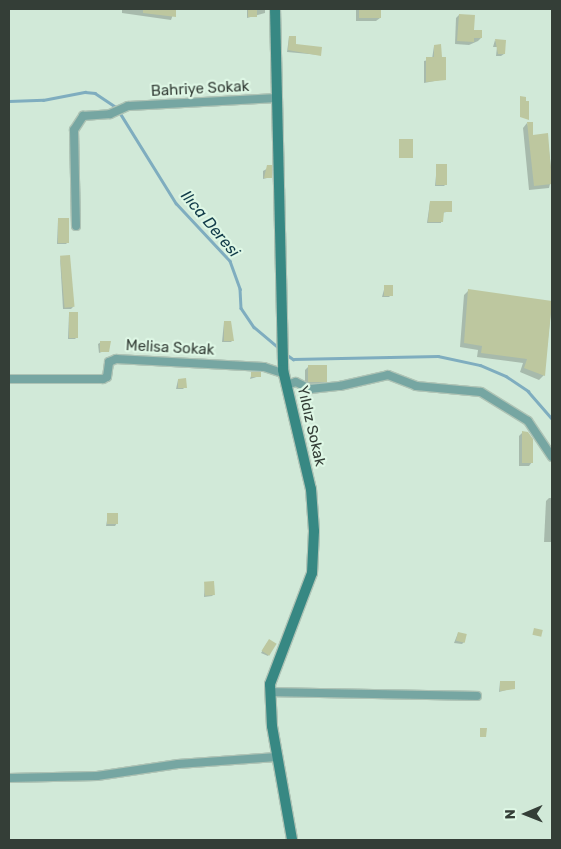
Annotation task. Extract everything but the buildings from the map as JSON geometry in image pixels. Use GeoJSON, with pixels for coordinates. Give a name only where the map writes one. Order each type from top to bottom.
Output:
{"type":"FeatureCollection","features":[{"type":"Feature","properties":{"kind":"street","name":"Yıldız Sokak"},"geometry":{"type":"LineString","coordinates":[[275,9],[283,371],[311,489],[314,539],[312,573],[273,675],[270,692],[277,757],[292,840]]}},
{"type":"Feature","properties":{"kind":"street","name":"Bahriye Sokak"},"geometry":{"type":"LineString","coordinates":[[76,226],[74,130],[83,116],[110,114],[125,109],[128,106],[278,98]]}},
{"type":"Feature","properties":{"kind":"street","name":"Melisa Sokak"},"geometry":{"type":"LineString","coordinates":[[9,379],[103,379],[107,377],[109,362],[116,359],[264,367],[283,371]]}},
{"type":"Feature","properties":{"kind":"street"},"geometry":{"type":"LineString","coordinates":[[286,384],[296,382],[310,389],[340,386],[388,375],[416,386],[481,392],[528,421],[552,456]]}},
{"type":"Feature","properties":{"kind":"street"},"geometry":{"type":"LineString","coordinates":[[270,692],[477,696]]}},
{"type":"Feature","properties":{"kind":"street"},"geometry":{"type":"LineString","coordinates":[[9,778],[97,776],[178,764],[277,757]]}},
{"type":"Feature","properties":{"kind":"waterway","name":"Ilıca Deresi"},"geometry":{"type":"LineString","coordinates":[[9,101],[43,100],[85,92],[95,93],[117,108],[176,203],[230,261],[240,289],[241,308],[254,327],[280,349]]}},
{"type":"Feature","properties":{"kind":"waterway","name":"Ilıca Deresi"},"geometry":{"type":"LineString","coordinates":[[286,354],[293,359],[438,356],[480,365],[506,376],[528,391],[552,419]]}}]}
